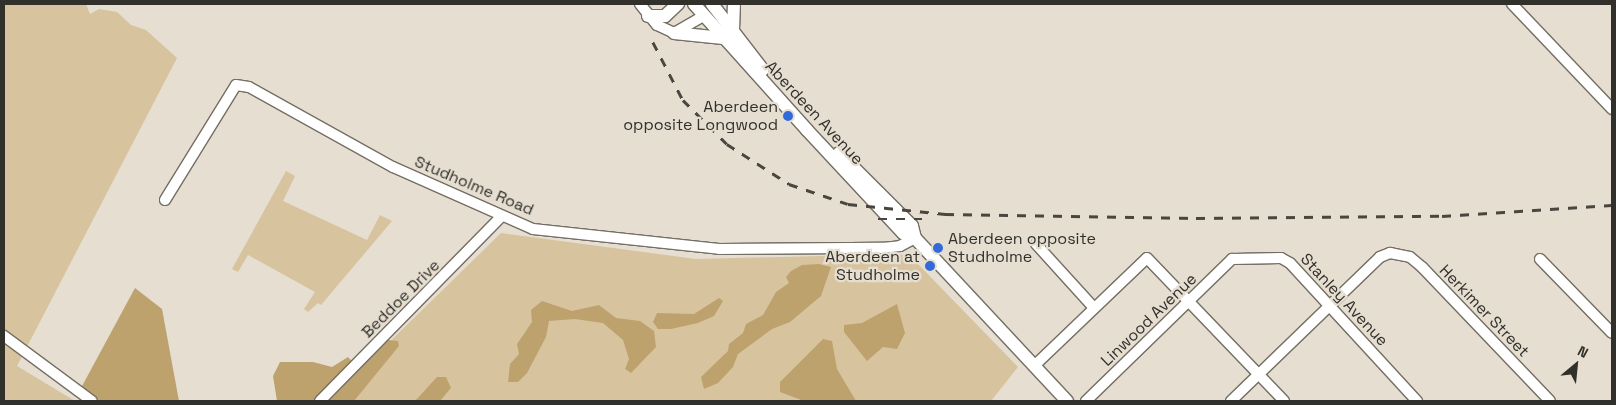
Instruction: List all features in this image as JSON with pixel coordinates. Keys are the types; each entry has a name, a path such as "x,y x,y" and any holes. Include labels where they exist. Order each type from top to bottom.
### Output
{"main road":[{"path":"648,16 665,16 678,4"},
{"name":"Aberdeen Avenue","path":"694,4 704,16 728,35 912,226 915,238 1067,401"},
{"path":"674,33 728,35 734,4"},
{"path":"704,16 714,5"},
{"name":"Aberdeen Avenue","path":"714,5 728,35"}],"street":[{"path":"640,4 648,16 674,33 704,16"},
{"path":"1512,4 1610,103"},
{"name":"Studholme Road","path":"165,200 236,85 249,86 348,146 501,217 533,228 690,248 882,248 900,246 915,238"},
{"name":"Beddoe Drive","path":"320,401 501,217"},
{"path":"1036,244 1094,308"},
{"name":"Herkimer Street","path":"1328,306 1380,257 1390,253 1410,257 1422,267 1550,401"},
{"path":"1034,366 1148,258 1284,401"},
{"name":"Stanley Avenue","path":"1232,259 1286,259 1417,401"},
{"name":"Linwood Avenue","path":"1086,401 1190,302 1232,259"},
{"path":"1540,259 1612,333"},
{"path":"1231,401 1328,306"},
{"path":"4,336 92,401"}],"shaded area":[{"path":"4,4 86,4 90,14 99,9 117,12 131,25 146,30 177,58 17,366 75,401 4,401"},
{"path":"286,171 295,176 283,201 367,240 380,215 392,221 321,305 318,303 308,312 304,309 315,292 248,255 238,272 232,269"},
{"path":"501,233 696,259 900,254 916,262 1018,367 991,401 329,401"},
{"path":"819,264 831,267 821,296 790,322 772,329 738,354 733,367 718,383 704,389 701,377 728,351 729,344 743,333 746,324 763,315 776,292 789,283 786,277 791,271 802,265"},
{"path":"135,288 162,309 179,401 100,401 81,388"},
{"path":"719,298 723,301 714,316 698,323 671,329 658,329 653,322 657,313 694,314"},
{"path":"542,301 572,311 599,305 616,318 640,321 654,331 656,347 631,373 625,369 629,359 623,340 603,323 575,319 549,321 546,337 527,373 518,382 508,382 510,364 519,354 517,344 532,322 531,310"},
{"path":"897,304 905,333 897,349 883,347 867,361 844,332 844,325 862,323"},
{"path":"823,339 832,341 837,369 856,401 804,401 780,392 780,382"},
{"path":"388,340 398,341 399,346 354,401 277,401 273,376 280,362 313,362 332,367 348,357 358,368"},
{"path":"437,377 446,377 451,388 440,401 415,401"}],"railway":[{"path":"653,42 683,100 727,144 789,184 848,204 945,214 1196,218 1442,216 1612,205"},
{"path":"878,219 922,219"}],"place":[{"name":"Aberdeen opposite Longwood","path":"788,116"},
{"name":"Aberdeen opposite Studholme","path":"938,248"},
{"name":"Aberdeen at Studholme","path":"930,266"}]}
